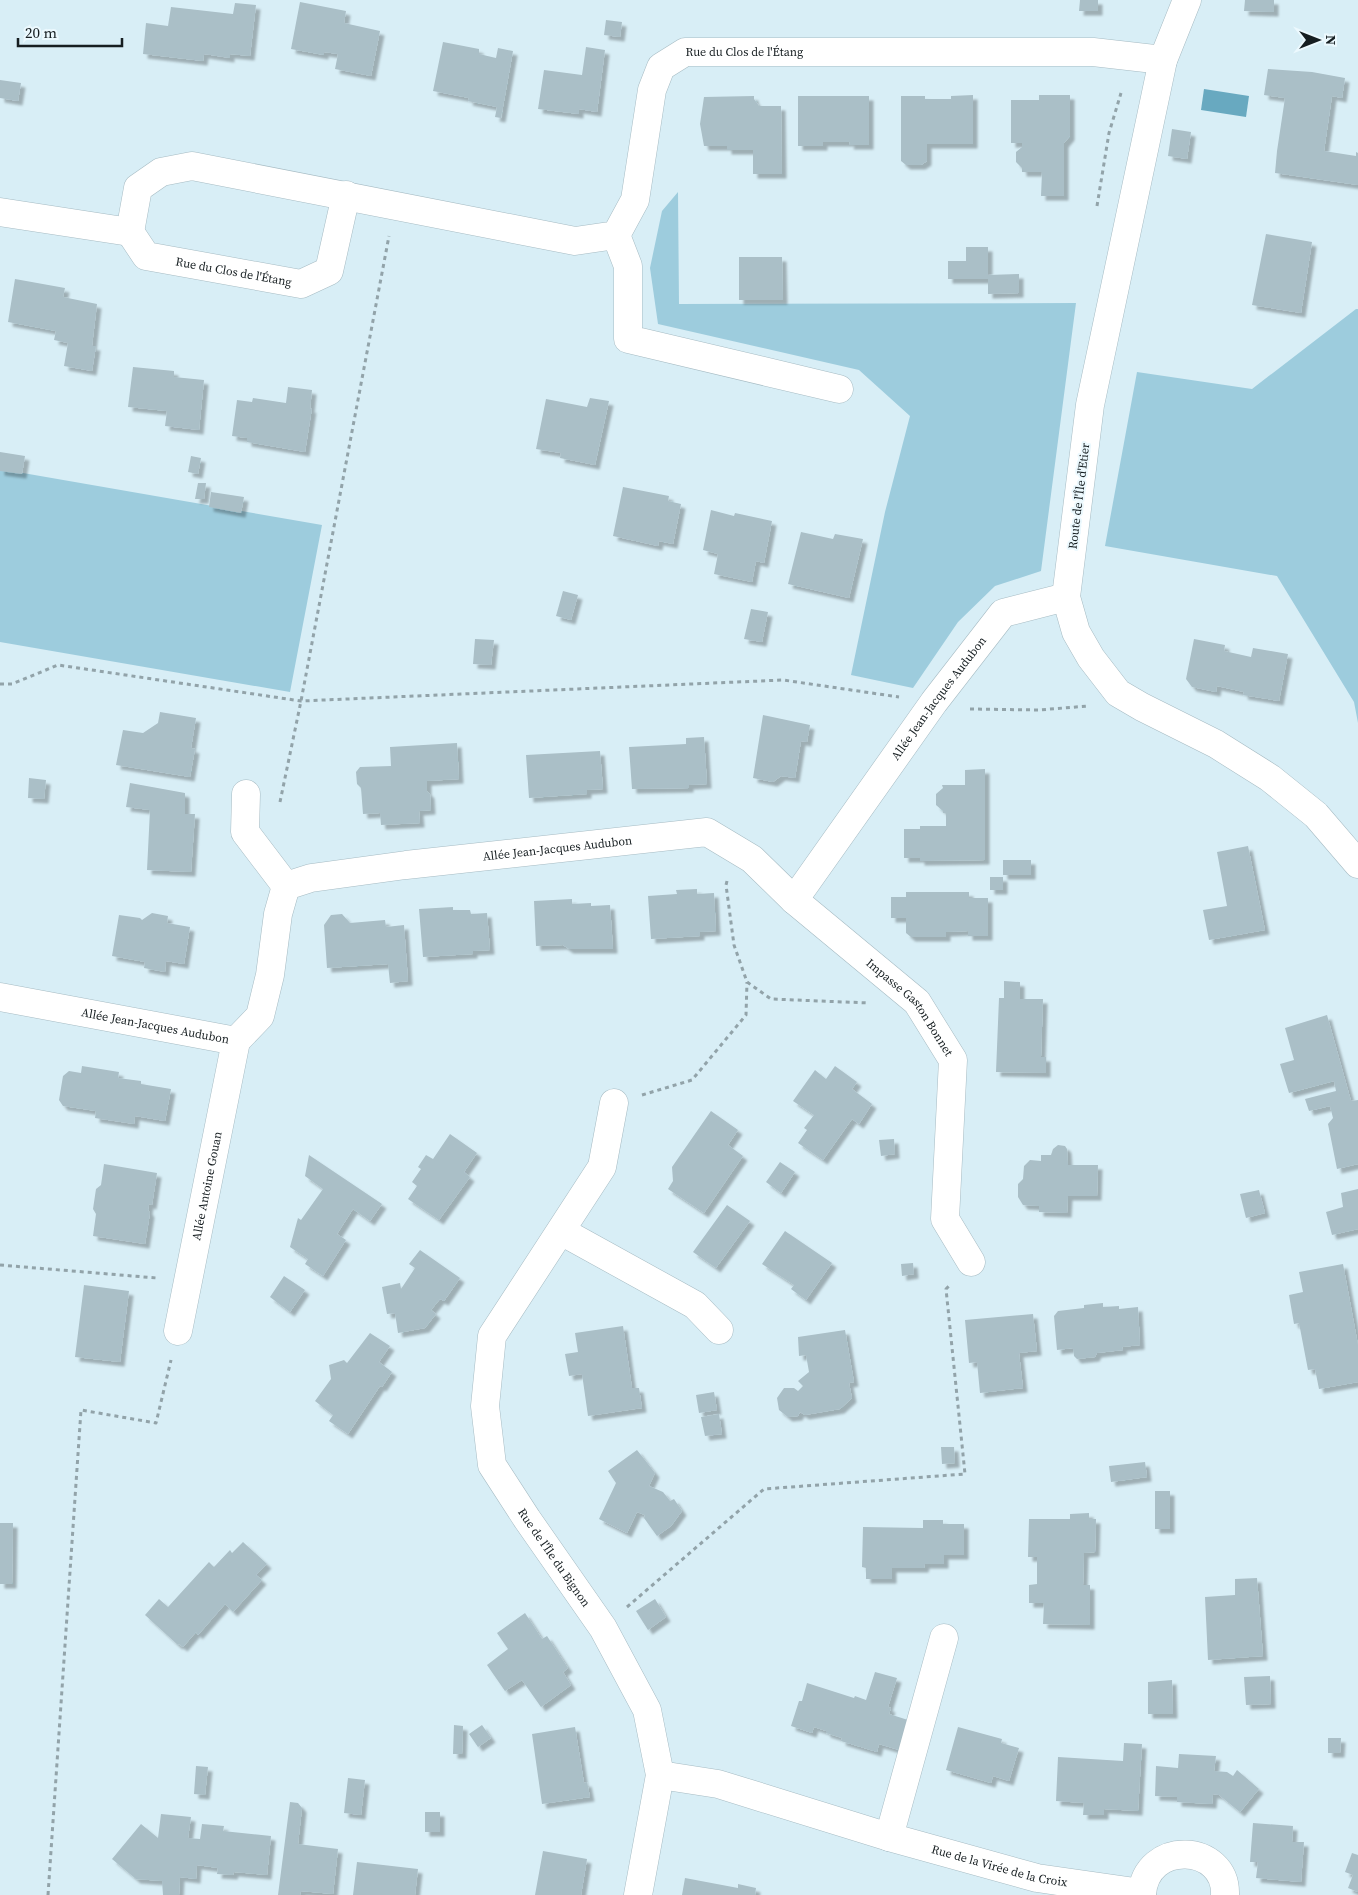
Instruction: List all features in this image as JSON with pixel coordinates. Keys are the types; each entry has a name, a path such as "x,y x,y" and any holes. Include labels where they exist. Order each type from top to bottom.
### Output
{"street":[{"name":"Route de l'Île d'Etier","path":"1187,0 1163,60 1090,405 1066,597 1076,632 1091,658 1118,693 1216,744 1270,778 1316,815 1358,864"},
{"name":"Rue du Clos de l'Étang","path":"616,235 635,200 652,90 660,67 685,52 1093,52 1163,60"},
{"path":"0,212 130,232 138,188 161,172 192,166 575,241 616,235 628,266 628,339 839,389"},
{"name":"Rue du Clos de l'Étang","path":"130,232 146,256 301,284 329,271 346,195"},
{"name":"Allée Jean-Jacques Audubon","path":"0,997 236,1041 260,1016 270,975 278,914 286,886 311,878 349,873 707,832 752,859 794,900 934,702 1002,613 1066,597"},
{"path":"246,794 245,832 286,886"},
{"name":"Impasse Gaston Bonnet","path":"794,900 917,1002 953,1060 945,1219 971,1262"},
{"name":"Allée Antoine Gouan","path":"178,1331 236,1041"},
{"name":"Rue de l'Île du Bignon","path":"614,1103 602,1167 492,1336 485,1406 492,1465 603,1628 647,1710 660,1775 638,1895"},
{"path":"562,1231 695,1305 719,1330"},
{"path":"888,1837 944,1638"},
{"name":"Rue de la Virée de la Croix","path":"660,1775 718,1784 888,1837 1036,1878 1142,1894"},
{"path":"1142,1894 1145,1880 1152,1868 1162,1859 1175,1854 1188,1854 1201,1857 1212,1865 1220,1876 1225,1889 1224,1895"}],"path":[{"path":"279,805 301,701 395,205"},
{"path":"0,684 12,684 58,665 301,701 783,680 862,690 977,710 1039,710 1087,706 1118,693"},
{"path":"614,1103 692,1080 746,1015 748,982 734,944 726,885 736,849"},
{"path":"748,982 771,999 850,1004 917,1002"},
{"path":"603,1628 764,1489 964,1474 946,1289 971,1262"},
{"path":"0,1265 188,1281"},
{"path":"48,1895 81,1410 156,1423 178,1331"}],"shaded area":[{"path":"1204,89 1249,96 1246,117 1201,110"},
{"path":"678,192 679,304 1076,303 1041,571 995,586 958,622 913,688 851,675 885,512 910,416 859,370 658,324 650,268 662,211"},
{"path":"1358,309 1358,723 1354,702 1277,576 1105,546 1137,372 1252,389"},
{"path":"0,469 322,525 290,692 0,642"}],"building":[{"path":"1080,0 1098,0 1098,11 1079,11"},
{"path":"1245,0 1274,0 1274,12 1244,11"},
{"path":"300,2 346,11 344,23 380,31 371,76 335,69 338,54 324,52 324,55 291,49"},
{"path":"235,3 256,5 250,56 230,54 230,58 204,54 203,61 143,54 146,23 168,26 171,7 233,14"},
{"path":"606,20 622,22 620,37 604,35"},
{"path":"443,42 479,49 479,54 496,58 498,48 513,51 501,118 495,117 497,107 468,101 469,98 433,91"},
{"path":"586,47 605,50 597,112 579,109 579,114 538,109 544,70 582,75"},
{"path":"1268,69 1312,72 1345,78 1342,98 1332,96 1324,151 1356,156 1356,152 1358,153 1358,185 1275,173 1285,98 1264,95"},
{"path":"0,80 21,83 18,101 0,98"},
{"path":"973,95 973,144 927,144 927,161 921,165 906,165 901,161 901,96 925,96 925,99 951,99 951,96"},
{"path":"1039,95 1070,95 1070,136 1064,143 1064,196 1041,196 1042,172 1022,172 1022,168 1016,162 1016,152 1022,147 1022,143 1011,143 1011,100 1039,100"},
{"path":"754,96 759,106 781,106 782,174 753,174 753,150 727,150 727,146 704,146 700,124 704,97"},
{"path":"798,96 869,96 869,145 849,145 850,142 823,142 823,146 798,146"},
{"path":"1172,129 1191,132 1187,159 1168,156"},
{"path":"1266,234 1312,242 1301,313 1252,305"},
{"path":"966,247 988,247 988,275 1019,274 1019,293 988,294 988,279 948,279 948,261 966,261"},
{"path":"739,257 782,257 783,300 739,300"},
{"path":"15,279 65,288 63,297 97,304 92,346 96,346 92,371 64,366 68,343 54,340 56,331 8,322"},
{"path":"133,367 174,371 174,377 204,380 199,430 165,426 167,411 128,407"},
{"path":"288,387 312,390 310,409 312,408 305,452 247,442 247,438 232,436 237,400 252,402 253,398 286,403"},
{"path":"590,398 609,401 595,465 560,458 561,453 536,449 546,399 587,407"},
{"path":"0,452 25,456 22,474 0,471"},
{"path":"191,456 201,458 198,474 188,472"},
{"path":"198,483 206,483 204,499 195,499"},
{"path":"623,487 669,496 668,501 681,504 673,544 659,541 658,546 613,536"},
{"path":"211,492 244,497 241,513 209,507"},
{"path":"711,510 734,516 735,513 772,521 764,563 756,561 752,582 714,574 718,554 703,550"},
{"path":"801,532 833,539 835,534 863,539 849,598 788,584"},
{"path":"563,591 578,595 571,620 556,616"},
{"path":"751,609 768,612 762,642 744,639"},
{"path":"475,639 494,640 491,665 473,664"},
{"path":"1194,639 1225,645 1224,651 1251,657 1253,648 1288,654 1279,701 1243,695 1244,692 1217,686 1216,692 1192,687 1186,679"},
{"path":"160,712 196,718 191,748 195,749 190,777 116,765 123,730 143,733 158,723"},
{"path":"763,715 810,725 807,742 801,741 795,778 781,776 773,782 753,778"},
{"path":"704,737 707,784 689,785 689,788 632,789 629,747 686,744 686,738"},
{"path":"457,743 459,779 427,781 431,810 419,811 420,823 381,825 380,813 363,814 361,788 357,784 356,772 360,767 391,766 390,747"},
{"path":"600,751 603,789 587,790 587,794 529,798 526,755"},
{"path":"985,769 985,860 920,861 920,858 904,858 904,829 920,829 920,826 946,826 946,813 943,813 936,805 936,794 943,788 942,785 965,785 965,770"},
{"path":"29,778 46,780 44,799 28,798"},
{"path":"130,783 185,793 185,814 195,814 191,872 147,870 150,810 126,807"},
{"path":"1248,846 1265,930 1209,940 1203,910 1227,906 1217,852"},
{"path":"1003,860 1031,860 1031,875 1003,875"},
{"path":"990,877 1003,877 1003,890 990,890"},
{"path":"697,889 697,894 714,893 716,931 700,932 700,936 651,939 648,896 677,894 676,890"},
{"path":"906,892 969,892 969,898 988,898 988,936 968,936 968,931 946,932 946,937 911,937 906,933 906,918 891,918 891,897 906,897"},
{"path":"572,899 572,904 610,905 613,949 569,949 563,945 536,946 534,901"},
{"path":"453,907 453,910 470,910 471,914 487,913 490,950 473,951 473,954 423,957 419,909"},
{"path":"152,913 168,916 167,923 190,927 184,964 166,961 165,972 144,968 145,962 112,956 119,915 140,918 142,920"},
{"path":"342,914 350,923 385,920 386,927 404,925 408,981 390,983 388,964 327,968 324,925 331,915"},
{"path":"1004,981 1020,982 1020,999 1043,999 1041,1057 1046,1057 1046,1073 996,1072 999,998 1004,998"},
{"path":"1327,1015 1351,1101 1358,1100 1358,1164 1337,1169 1328,1124 1333,1118 1330,1106 1309,1111 1305,1099 1336,1091 1334,1081 1289,1093 1280,1064 1294,1060 1285,1028"},
{"path":"82,1066 119,1072 118,1078 141,1081 141,1084 171,1089 165,1121 135,1116 134,1124 95,1118 96,1111 63,1106 59,1100 63,1076 69,1071 81,1073"},
{"path":"835,1066 857,1082 852,1089 872,1104 859,1124 852,1119 823,1160 798,1143 807,1130 804,1128 814,1115 793,1101 815,1070 826,1079"},
{"path":"711,1111 738,1130 728,1145 743,1156 704,1213 668,1189 673,1181 672,1167"},
{"path":"450,1134 477,1153 464,1172 470,1177 439,1220 408,1199 417,1186 412,1182 421,1169 418,1167 426,1155 433,1159"},
{"path":"894,1139 895,1154 881,1156 879,1140"},
{"path":"1058,1145 1065,1146 1067,1149 1068,1165 1098,1165 1097,1196 1068,1196 1067,1213 1039,1212 1039,1206 1023,1205 1018,1197 1018,1184 1023,1179 1024,1166 1030,1160 1041,1161 1041,1155 1051,1155 1053,1149"},
{"path":"309,1155 382,1204 370,1221 353,1209 337,1234 346,1240 323,1276 305,1264 308,1259 290,1247 298,1218 301,1220 323,1189 305,1176"},
{"path":"780,1162 795,1172 781,1193 766,1182"},
{"path":"104,1164 157,1173 152,1205 149,1204 148,1210 150,1213 145,1244 93,1236 96,1214 93,1209 96,1189 101,1185"},
{"path":"1358,1189 1358,1229 1332,1235 1326,1212 1343,1207 1341,1193"},
{"path":"1259,1190 1265,1213 1246,1218 1240,1194"},
{"path":"727,1205 750,1221 716,1268 693,1252"},
{"path":"785,1231 832,1263 806,1300 791,1289 794,1285 762,1264"},
{"path":"420,1250 460,1278 444,1301 440,1299 431,1310 436,1314 425,1328 398,1333 395,1313 387,1314 382,1287 400,1283 401,1289 415,1268 409,1264"},
{"path":"913,1263 914,1274 902,1276 901,1264"},
{"path":"1343,1264 1358,1345 1358,1382 1319,1389 1315,1369 1308,1370 1299,1323 1294,1324 1289,1295 1303,1292 1299,1272"},
{"path":"284,1276 305,1290 290,1312 270,1297"},
{"path":"84,1285 129,1291 120,1362 75,1357"},
{"path":"1103,1303 1103,1307 1119,1306 1119,1309 1138,1307 1140,1345 1122,1347 1123,1350 1097,1353 1095,1357 1077,1359 1074,1356 1073,1348 1057,1350 1054,1316 1058,1311 1084,1308 1084,1305"},
{"path":"1033,1314 1037,1351 1019,1353 1023,1388 980,1393 977,1362 969,1363 965,1320"},
{"path":"623,1326 632,1388 639,1388 642,1408 588,1416 582,1374 569,1376 565,1354 578,1352 575,1333"},
{"path":"845,1330 854,1382 849,1383 852,1398 840,1409 805,1415 800,1412 798,1416 788,1417 779,1410 777,1398 784,1388 794,1388 798,1391 803,1386 798,1381 809,1372 806,1355 799,1356 798,1337"},
{"path":"370,1333 390,1346 379,1362 392,1372 382,1387 380,1386 348,1434 329,1421 333,1415 315,1401 331,1379 329,1365 344,1360 347,1363"},
{"path":"714,1392 717,1410 699,1413 696,1395"},
{"path":"719,1414 722,1434 705,1436 701,1417"},
{"path":"941,1447 954,1447 955,1463 942,1464"},
{"path":"637,1450 655,1473 649,1486 663,1492 670,1501 674,1499 682,1511 671,1526 657,1536 644,1518 645,1515 637,1512 627,1533 599,1519 616,1483 608,1471"},
{"path":"1145,1462 1147,1477 1111,1482 1109,1466"},
{"path":"1155,1491 1170,1491 1170,1529 1155,1529"},
{"path":"1089,1513 1089,1519 1096,1519 1095,1552 1084,1553 1083,1585 1090,1585 1090,1625 1043,1624 1044,1603 1029,1603 1029,1585 1037,1584 1037,1557 1028,1557 1029,1519 1070,1519 1070,1514"},
{"path":"923,1520 943,1520 943,1524 964,1524 964,1555 944,1555 944,1564 925,1564 924,1568 892,1568 892,1579 866,1579 866,1568 862,1567 863,1527 923,1528"},
{"path":"0,1523 13,1523 12,1584 0,1584"},
{"path":"243,1542 267,1564 256,1575 262,1580 233,1612 225,1604 198,1635 196,1632 183,1647 178,1645 145,1615 159,1599 168,1607 209,1562 214,1567 230,1550 232,1553"},
{"path":"1257,1578 1263,1656 1208,1660 1205,1597 1235,1595 1235,1579"},
{"path":"655,1599 666,1617 648,1630 636,1611"},
{"path":"525,1613 542,1639 547,1636 568,1668 563,1672 571,1685 541,1707 522,1680 505,1691 487,1665 508,1649 497,1633"},
{"path":"875,1672 897,1678 888,1707 891,1708 889,1714 908,1720 899,1750 879,1744 877,1752 841,1741 842,1738 814,1727 812,1733 791,1726 799,1701 802,1701 807,1683 866,1700"},
{"path":"1270,1676 1271,1704 1246,1705 1244,1677"},
{"path":"1172,1680 1173,1714 1148,1714 1148,1682"},
{"path":"454,1725 463,1726 462,1754 453,1754"},
{"path":"482,1725 491,1738 478,1747 469,1734"},
{"path":"575,1727 584,1783 587,1782 590,1797 542,1804 532,1734"},
{"path":"958,1727 1002,1739 1001,1743 1019,1748 1009,1781 993,1776 991,1783 946,1770"},
{"path":"1328,1738 1341,1738 1340,1753 1328,1753"},
{"path":"1124,1743 1142,1744 1138,1811 1104,1809 1104,1815 1083,1815 1084,1803 1056,1801 1058,1757 1123,1761"},
{"path":"1179,1754 1216,1756 1214,1771 1227,1772 1233,1776 1237,1770 1259,1789 1240,1812 1219,1795 1213,1794 1212,1804 1177,1802 1177,1797 1155,1796 1156,1766 1178,1768"},
{"path":"196,1766 208,1767 205,1795 194,1794"},
{"path":"348,1778 365,1780 361,1815 344,1813"},
{"path":"290,1802 298,1803 302,1808 298,1844 338,1849 333,1894 301,1891 300,1895 278,1895"},
{"path":"425,1812 440,1812 440,1832 425,1832"},
{"path":"161,1814 191,1817 188,1838 200,1839 202,1824 224,1826 223,1831 271,1836 267,1875 234,1872 233,1875 217,1874 218,1868 197,1865 196,1879 180,1877 179,1895 163,1895 162,1881 136,1879 112,1859 141,1824 158,1838"},
{"path":"1253,1823 1293,1826 1292,1842 1304,1842 1301,1882 1256,1878 1258,1862 1250,1862"},
{"path":"543,1851 587,1859 581,1895 535,1895"},
{"path":"1352,1853 1358,1855 1358,1892 1348,1888 1353,1875 1345,1872"},
{"path":"357,1862 418,1869 415,1895 353,1895"},
{"path":"685,1878 738,1888 738,1884 756,1888 755,1895 682,1895"}]}
